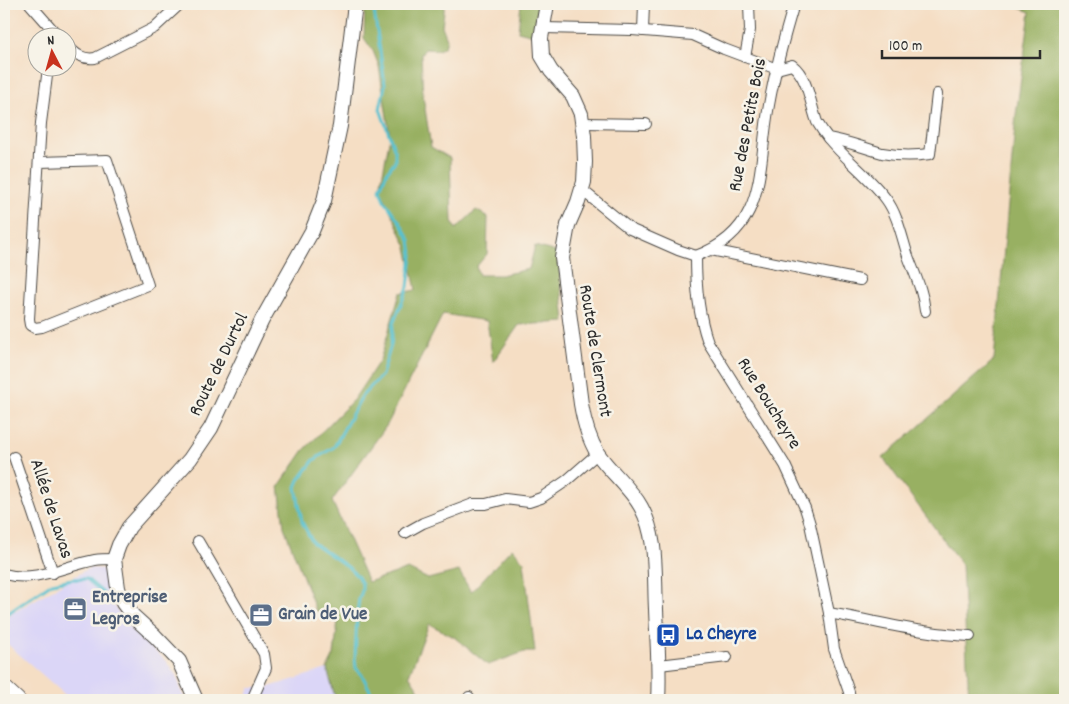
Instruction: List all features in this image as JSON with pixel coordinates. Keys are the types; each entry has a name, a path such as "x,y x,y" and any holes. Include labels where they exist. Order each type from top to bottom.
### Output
{"street":[{"path":"30,4 51,28"},
{"path":"78,55 87,60 94,58 154,28 180,4"},
{"name":"Route de Durtol","path":"114,559 118,545 129,527 190,459 211,428 262,320 312,232 324,201 340,126 355,4"},
{"name":"Route de Clermont","path":"547,4 542,50 544,60 573,96 583,122 585,175 582,190 568,225 563,246 563,269 584,423 598,453 635,497 650,529 654,553 659,665 658,700"},
{"path":"643,31 644,4"},
{"path":"745,57 750,30 749,4"},
{"name":"Rue des Petits Bois","path":"696,256 725,242 737,231 744,222 757,194 769,105 784,35 794,4"},
{"path":"544,28 643,31 693,35 777,68 792,65 799,70 818,124 840,153 887,200 896,218 910,262 921,288 925,311"},
{"path":"40,162 107,160 148,285 42,327 35,328 30,325 29,319 41,122 47,78"},
{"path":"828,138 884,153 930,154 937,94"},
{"path":"583,122 646,124"},
{"path":"582,190 630,229 696,256"},
{"path":"711,250 860,280"},
{"name":"Rue Boucheyre","path":"696,256 698,305 707,340 785,464 810,524 829,613 834,649 850,700"},
{"path":"404,533 423,523 474,504 486,504 506,499 529,502 541,498 566,482 598,453"},
{"name":"Allée de Lavas","path":"14,457 53,573"},
{"path":"198,541 264,654 266,668 252,700"},
{"path":"4,574 15,577 32,577 53,573 96,560 114,559 118,588 123,603 133,616 179,661 196,700"},
{"path":"829,613 924,631 970,636"},
{"path":"659,665 726,657"},
{"path":"4,687 18,700"}],"shaded area":[{"path":"89,568 103,569 113,604 128,626 166,661 176,675 185,700 71,700 4,641 4,618"},
{"path":"327,669 336,700 245,700 250,688 266,688"}],"green space":[{"path":"365,4 445,4 442,26 447,39 445,46 439,50 425,49 421,54 423,96 431,147 450,158 452,221 456,229 476,210 488,217 487,254 476,267 479,275 501,275 529,269 535,246 556,252 565,322 519,325 493,362 487,321 443,314 387,425 332,501 368,582 408,569 428,579 459,571 471,592 512,548 524,562 535,652 524,652 488,665 454,637 429,624 409,675 425,700 336,700 327,669 334,655 339,612 316,611 284,527 279,486 304,450 354,399 380,360 400,293 416,290 407,247 380,188 390,136 379,66 373,51 364,38"},
{"path":"521,4 538,4 534,35 518,31"},
{"path":"1009,4 1065,4 1065,700 969,700 962,565 883,458 994,360 1016,115 1030,12"}],"waterway":[{"path":"373,4 385,85 380,109 395,151 395,161 387,172 380,189 384,200 410,240 412,255 408,287 393,324 391,345 382,375 362,396 334,447 314,460 296,487 302,522 313,543 348,567 362,584 357,613 356,668 362,675 375,700"},
{"path":"4,616 52,583 72,579 87,579 103,593"}],"place":[{"name":"Entreprise Legros","path":"75,609"},
{"name":"Grain de Vue","path":"261,615"},
{"name":"La Cheyre","path":"668,635"}]}
